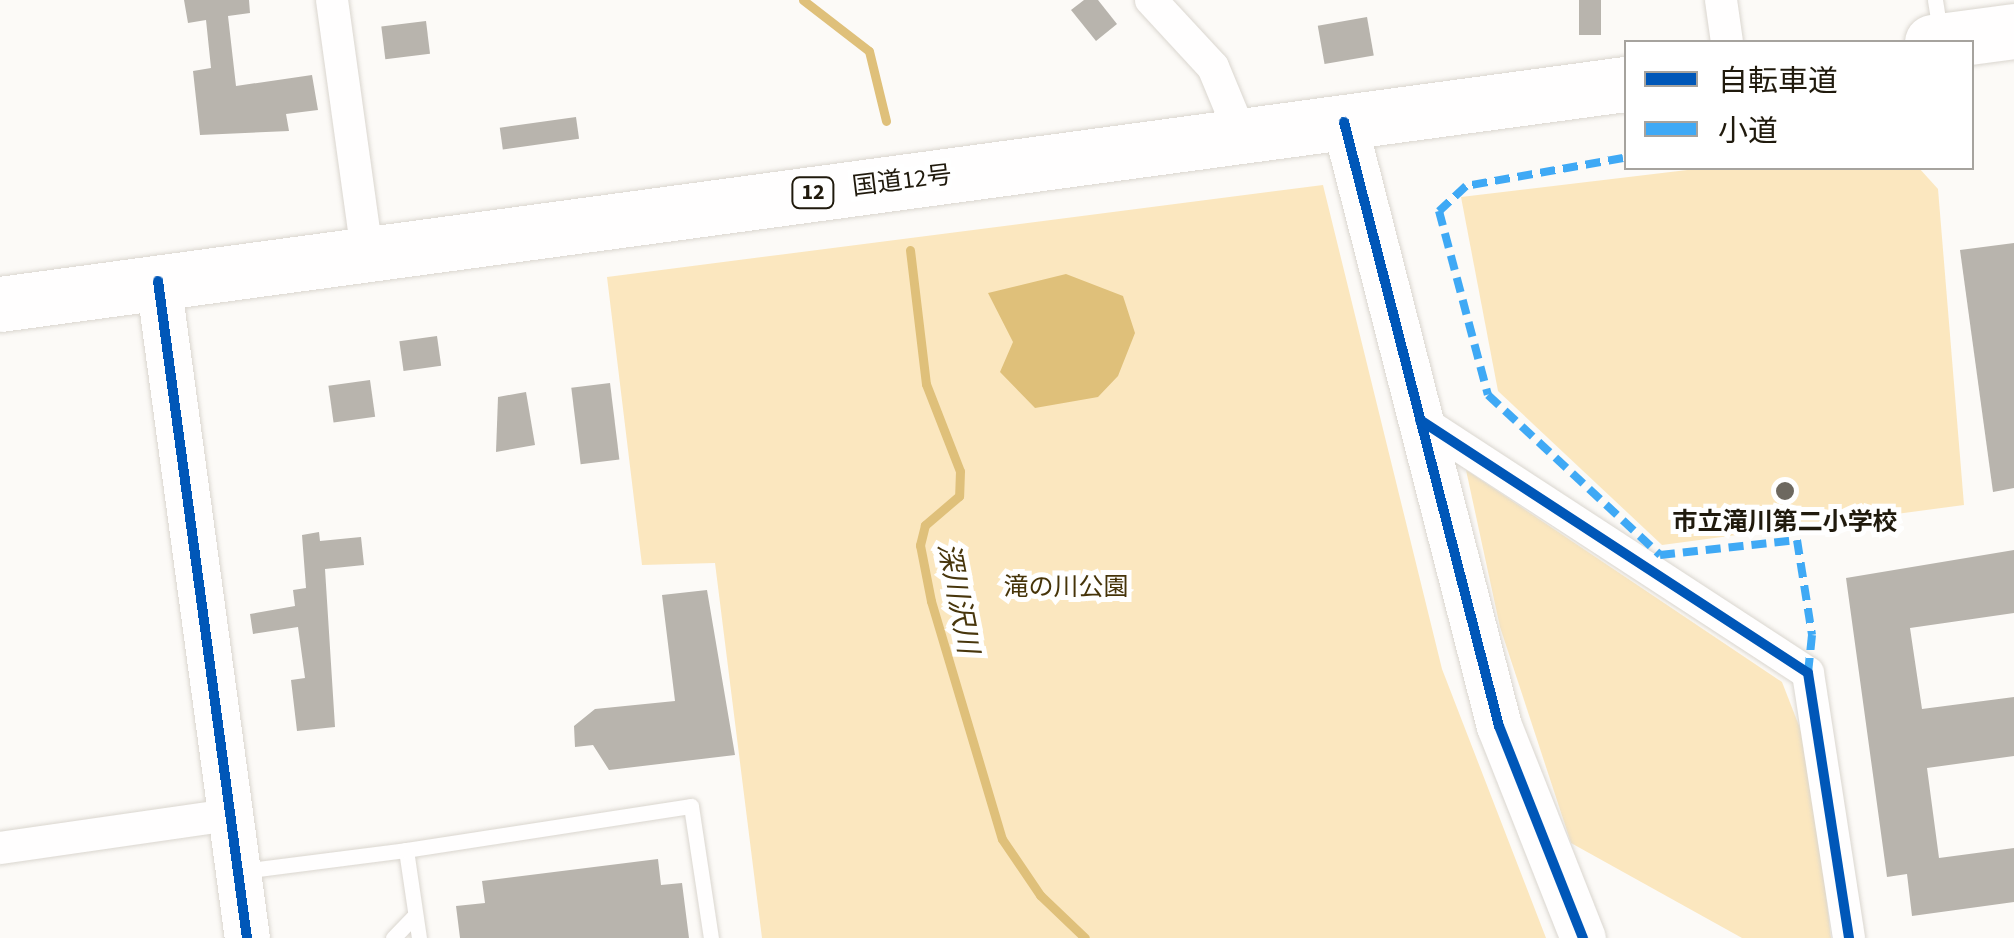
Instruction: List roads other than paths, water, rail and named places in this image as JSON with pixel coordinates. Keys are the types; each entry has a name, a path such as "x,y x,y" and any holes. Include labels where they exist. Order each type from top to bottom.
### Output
{"highway":[{"path":"1949,40 2014,31"},
{"name":"国道12号","path":"0,304 1624,84"}],"street":[{"path":"332,0 367,254"},
{"path":"1151,0 1213,67 1242,136"},
{"path":"1721,0 1727,40"},
{"path":"1344,122 1498,726 1583,938"},
{"path":"158,281 246,938"},
{"path":"1420,420 1808,673 1849,938"},
{"path":"0,848 230,816"}],"lane":[{"path":"1935,0 1942,40"},
{"path":"238,872 691,806 712,938"},
{"path":"406,850 419,938"},
{"path":"392,938 415,915"}],"waterway":[{"name":"深川沢川","path":"803,0 869,51 886,121"},
{"name":"深川沢川","path":"910,250 926,384 960,471 959,496 925,525 920,545 931,601 1002,839 1040,895 1085,938"}],"place":[{"name":"市立滝川第二小学校","path":"1785,491"}],"park label":[{"name":"滝の川公園","path":"1066,587"}]}
